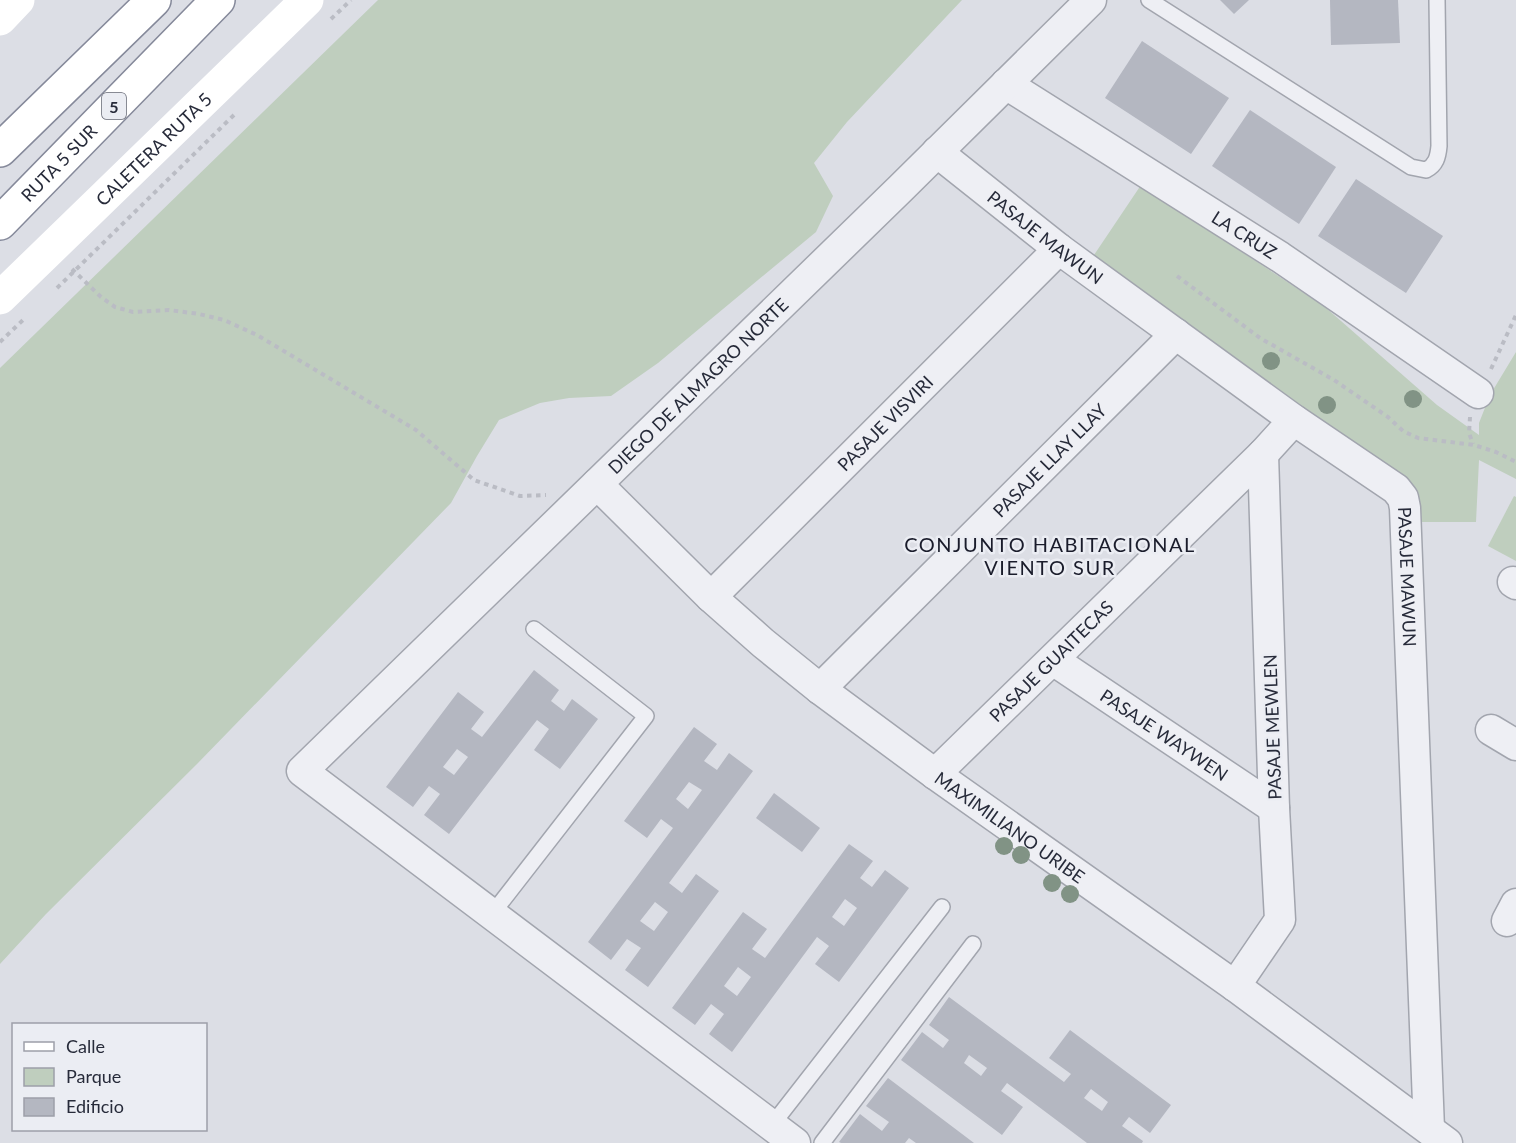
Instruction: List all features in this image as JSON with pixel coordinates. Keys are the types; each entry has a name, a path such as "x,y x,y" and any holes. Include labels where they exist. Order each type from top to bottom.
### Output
{"main road":[{"path":"0,19 18,0"},
{"path":"0,150 154,0"},
{"name":"RUTA 5 SUR","path":"0,223 218,0"},
{"name":"CALETERA RUTA 5","path":"0,298 307,0"}],"street":[{"name":"DIEGO DE ALMAGRO NORTE","path":"492,914 302,771 1091,0"},
{"name":"LA CRUZ","path":"1006,84 1280,257 1478,393"},
{"name":"PASAJE MAWUN","path":"937,152 1059,249 1294,420 1396,489 1403,498 1438,1136"},
{"name":"PASAJE VISVIRI","path":"711,597 1059,249"},
{"name":"PASAJE LLAY LLAY","path":"820,689 1176,334"},
{"name":"PASAJE GUAITECAS","path":"935,774 1263,454 1294,420"},
{"name":"PASAJE MEWLEN","path":"1235,986 1280,920 1274,808 1263,454"},
{"name":"MAXIMILIANO URIBE","path":"591,490 763,643 820,689 935,774 1235,986 1438,1136"},
{"name":"PASAJE WAYWEN","path":"1053,660 1274,808"},
{"path":"1491,730 1516,745"},
{"path":"492,914 783,1134"}],"lane":[{"path":"1149,0 1411,167 1426,171 1437,160 1439,146 1437,0"},
{"path":"492,914 646,716 534,629"},
{"path":"783,1134 942,907"},
{"path":"822,1143 973,944"}],"path":[{"path":"67,265 115,307 133,312 169,310 198,314 224,320 257,335 416,430 474,480 520,496 554,495 580,499 591,490"},
{"path":"1177,276 1260,338 1334,380 1388,417 1403,431 1418,438 1474,445 1516,462"}],"green space":[{"path":"378,0 962,0 847,122 814,163 833,196 816,232 658,363 611,396 569,398 540,403 499,420 451,503 197,764 46,914 0,964 0,368"},
{"path":"1141,185 1325,307 1437,405 1479,435 1479,423 1490,395 1516,352 1516,479 1479,460 1476,522 1416,522 1211,343 1094,255"},
{"path":"1514,496 1516,497 1516,561 1488,546"}],"building":[{"path":"1220,0 1249,0 1234,14"},
{"path":"1330,0 1398,0 1400,43 1331,45"},
{"path":"1142,41 1229,98 1191,154 1105,98"},
{"path":"1250,110 1336,167 1299,224 1212,166"},
{"path":"1356,179 1443,236 1406,293 1318,236"},
{"path":"534,670 559,690 551,701 564,711 572,699 598,719 560,769 534,750 549,729 537,720 449,834 424,815 440,794 429,786 413,807 386,787 458,692 484,712 471,729 482,737","holes":["457,749 468,757 454,775 443,767"]},
{"path":"694,727 717,744 704,761 717,770 729,753 753,771 669,883 682,893 696,874 719,891 648,987 625,970 641,948 627,939 611,960 588,942 673,828 661,819 647,838 624,821","holes":["689,782 702,790 688,809 676,799","655,902 668,912 654,931 640,921"]},
{"path":"774,793 820,828 802,852 756,818"},
{"path":"849,844 873,861 860,878 872,887 885,870 909,888 839,982 815,964 829,946 817,937 732,1052 709,1034 724,1014 711,1004 695,1025 672,1008 743,912 767,929 752,949 765,958","holes":["845,899 857,908 844,926 832,917","738,967 751,977 737,996 724,986"]},
{"path":"949,997 1064,1082 1071,1074 1049,1058 1070,1030 1171,1105 1150,1133 1129,1117 1122,1126 1143,1141 1142,1143 1087,1143 1007,1083 1001,1091 1023,1107 1002,1135 901,1060 922,1032 943,1048 949,1040 929,1025","holes":["969,1055 987,1068 981,1076 964,1063","1091,1089 1108,1102 1102,1111 1084,1098"]},
{"path":"888,1078 974,1143 916,1143 909,1138 905,1143 839,1142 860,1114 882,1131 889,1122 866,1106"}],"district":[{"name":"CONJUNTO HABITACIONAL VIENTO SUR","path":"1050,556"}]}
